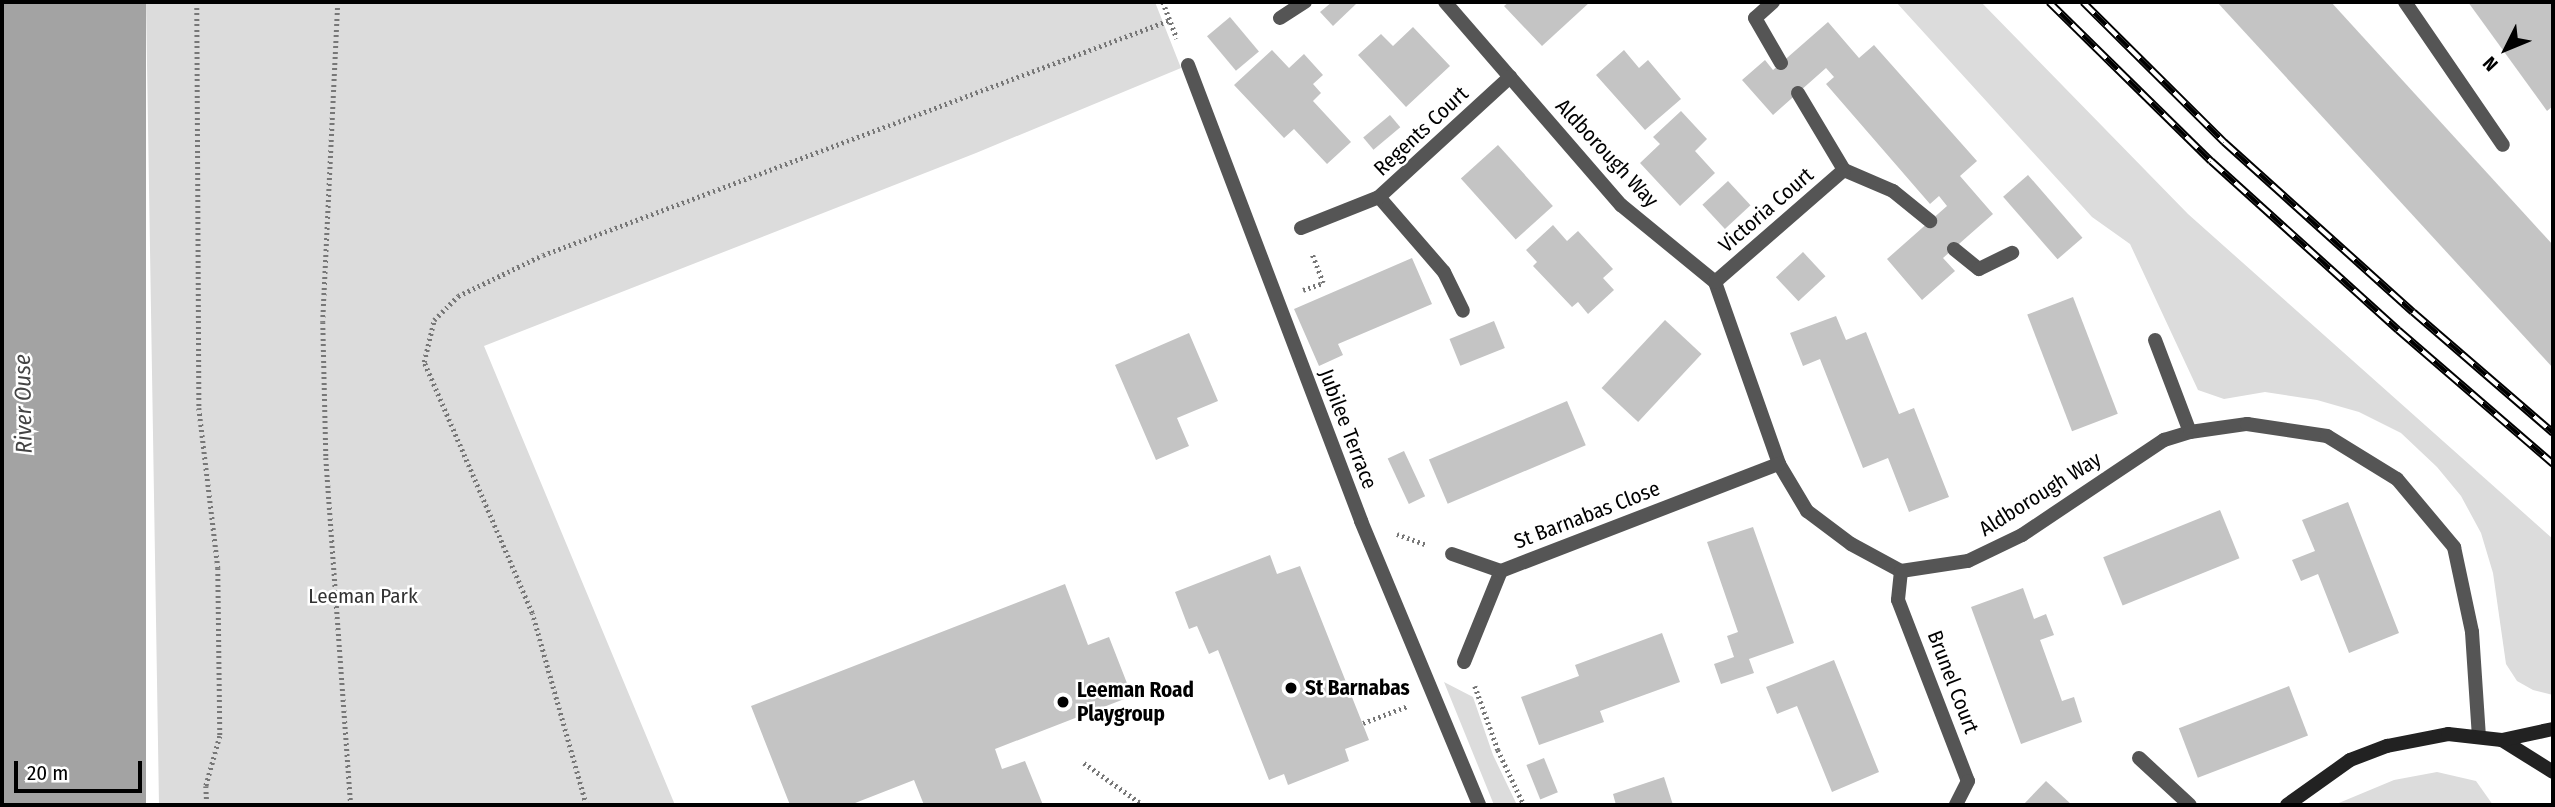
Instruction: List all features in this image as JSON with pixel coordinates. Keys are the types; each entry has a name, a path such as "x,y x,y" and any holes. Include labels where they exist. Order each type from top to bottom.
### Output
{"street":[{"path":"1280,18 1305,2"},
{"name":"Aldborough Way","path":"1445,2 1621,205 1715,282"},
{"path":"1773,2 1755,18 1781,63"},
{"path":"2405,2 2502,145"},
{"name":"Jubilee Terrace","path":"1188,65 1275,301 1361,521 1479,805"},
{"name":"Regents Court","path":"1301,228 1379,197 1510,77"},
{"path":"1798,93 1844,170 1893,191 1930,221"},
{"name":"Victoria Court","path":"1715,282 1844,170"},
{"path":"1379,197 1444,272 1463,311"},
{"path":"1954,248 1979,269 2012,253"},
{"path":"1715,282 1779,464 1807,512 1851,544 1901,570"},
{"path":"2155,340 2190,432"},
{"name":"Aldborough Way","path":"1901,570 1968,561 2000,546 2022,535 2164,440 2190,432 2246,424 2327,436 2397,479 2454,547 2472,632 2479,737"},
{"name":"St Barnabas Close","path":"1464,662 1501,571 1779,464"},
{"path":"1452,554 1501,571"},
{"name":"Brunel Court","path":"1901,570 1899,600 1968,781 1956,805"},
{"path":"2287,805 2350,760 2387,746 2448,734 2502,740 2553,729"},
{"path":"2502,740 2553,772"},
{"path":"2139,758 2190,805"}],"path":[{"path":"197,2 200,408 218,568 220,666 220,736 206,786 207,805"},
{"path":"338,2 323,322 326,458 351,805"},
{"path":"1163,2 1188,65"},
{"path":"586,805 533,613 424,362 434,320 458,296 543,255 1170,20"},
{"path":"1275,301 1323,282 1301,228"},
{"path":"1361,521 1452,554"},
{"path":"1464,662 1483,702 1498,750 1524,805"},
{"path":"1363,723 1435,696"},
{"path":"1084,763 1143,805"}],"green space":[{"name":"Leeman Park","path":"146,2 1155,2 1181,68 976,153 484,346 675,805 159,805"},
{"path":"1896,2 1981,2 2188,214 2553,539 2553,695 2533,690 2517,681 2506,664 2493,573 2481,533 2461,496 2437,467 2401,433 2359,412 2317,400 2265,392 2224,399 2198,390 2130,244 2092,217"},
{"path":"1444,682 1473,697 1493,755 1517,805 1494,805"},
{"path":"2437,772 2476,781 2493,805 2334,805 2394,780"}],"water":[{"name":"River Ouse","path":"2,2 146,2 146,805 2,805"}],"building":[{"path":"1332,2 1356,4 1333,26 1320,12"},
{"path":"1509,2 1590,2 1542,46 1504,6"},
{"path":"2217,2 2331,2 2553,245 2553,368"},
{"path":"2468,2 2553,2 2553,106 2547,111"},
{"path":"1230,17 1259,51 1236,71 1207,36"},
{"path":"1828,22 1859,58 1874,45 1977,161 1960,176 1993,214 1943,258 1955,271 1922,300 1887,259 1947,206 1939,196 1930,204 1826,84 1834,77 1826,68 1773,115 1742,80 1765,60 1773,70"},
{"path":"1413,27 1450,66 1406,107 1358,55 1381,34 1393,46"},
{"path":"1272,50 1289,68 1304,54 1323,75 1313,84 1321,93 1313,101 1351,142 1327,164 1294,129 1284,138 1234,85"},
{"path":"1624,50 1639,68 1648,60 1681,99 1645,130 1596,75"},
{"path":"1681,111 1707,139 1695,151 1715,173 1680,206 1640,163 1660,144 1653,137"},
{"path":"1390,115 1400,127 1373,150 1363,137"},
{"path":"1498,145 1553,206 1516,239 1461,178"},
{"path":"2028,175 2082,238 2058,259 2003,197"},
{"path":"1728,181 1751,205 1725,229 1702,205"},
{"path":"1553,225 1567,241 1578,231 1613,269 1603,278 1614,290 1588,314 1578,302 1572,307 1533,266 1537,262 1526,250"},
{"path":"1803,252 1826,276 1798,301 1776,277"},
{"path":"1412,258 1432,304 1338,344 1343,355 1319,366 1294,309"},
{"path":"2073,297 2118,414 2072,431 2027,315"},
{"path":"1836,316 1846,340 1866,332 1899,414 1914,408 1949,497 1909,512 1888,458 1863,468 1820,359 1803,366 1790,333"},
{"path":"1665,320 1702,354 1638,422 1602,388"},
{"path":"1494,321 1505,348 1460,366 1449,339"},
{"path":"1189,333 1218,401 1177,418 1189,446 1156,460 1115,365"},
{"path":"1567,401 1586,445 1448,504 1429,460"},
{"path":"1404,451 1425,496 1409,504 1388,459"},
{"path":"2348,502 2399,633 2349,653 2318,574 2301,581 2292,560 2315,551 2302,520"},
{"path":"2220,510 2239,558 2123,605 2103,557"},
{"path":"1753,527 1794,643 1749,659 1754,673 1721,684 1714,664 1734,657 1727,636 1738,632 1707,542"},
{"name":"St Barnabas","path":"1270,555 1277,574 1300,566 1369,740 1345,749 1349,761 1288,785 1284,774 1269,780 1218,650 1209,654 1197,626 1189,629 1175,592"},
{"path":"1065,584 1088,645 1109,637 1132,696 995,749 1002,769 1025,761 1043,805 924,805 914,780 850,805 790,805 751,706"},
{"path":"2023,588 2034,619 2046,614 2054,635 2040,640 2062,701 2074,697 2082,722 2021,744 1971,607"},
{"path":"1662,633 1680,682 1600,711 1604,722 1539,745 1521,697 1579,676 1575,665"},
{"path":"1834,660 1879,772 1832,792 1797,706 1777,714 1766,687"},
{"path":"2289,686 2308,735 2198,778 2179,728"},
{"path":"1544,758 1558,792 1540,799 1526,765"},
{"path":"1664,777 1673,805 1616,805 1613,794"},
{"path":"2046,781 2072,805 2023,805"}],"railway":[{"path":"2049,2 2211,161 2398,330 2553,464"},
{"path":"2083,2 2224,142 2413,312 2553,433"}],"place":[{"name":"St Barnabas","path":"1291,688"},
{"name":"Leeman Road Playgroup","path":"1063,702"}]}
